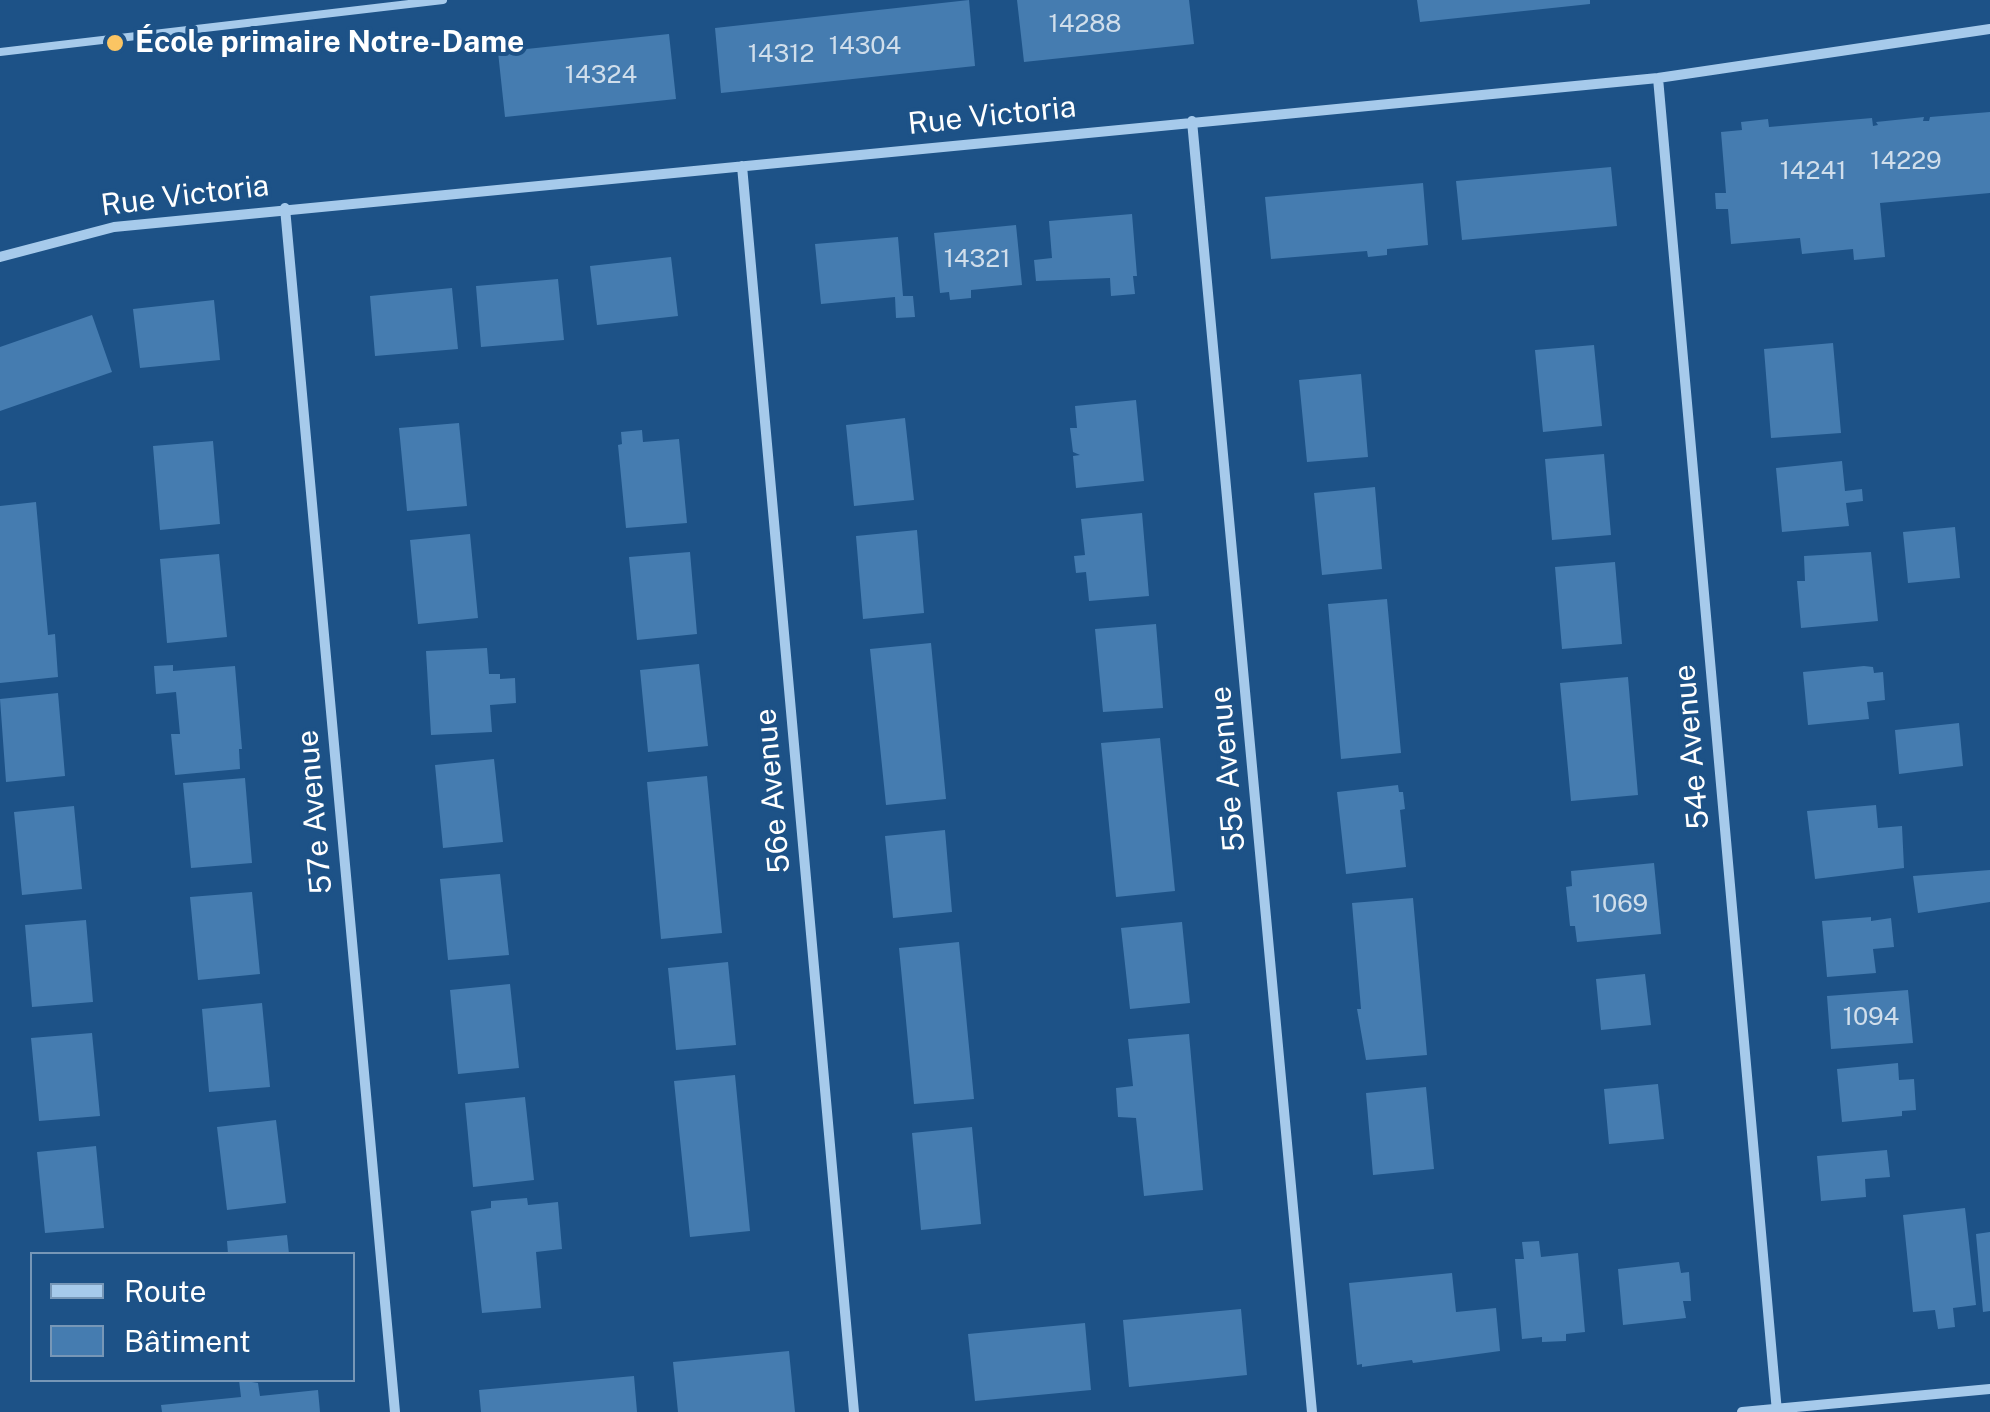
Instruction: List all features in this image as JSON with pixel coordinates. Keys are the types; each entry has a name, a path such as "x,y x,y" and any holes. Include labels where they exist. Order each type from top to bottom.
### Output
{"street":[{"name":"Rue Victoria","path":"0,257 114,227 1658,78 1990,29"},
{"name":"54e Avenue","path":"1658,78 1777,1410"},
{"name":"55e Avenue","path":"1192,122 1312,1412"},
{"name":"56e Avenue","path":"742,166 854,1412"},
{"name":"57e Avenue","path":"285,208 396,1412"},
{"path":"1742,1412 1990,1389"}],"lane":[{"path":"0,52 443,0"}],"building":[{"path":"969,0 975,66 721,93 715,28"},
{"path":"1017,0 1189,0 1194,44 1024,62"},
{"path":"1417,0 1590,0 1590,4 1420,22"},
{"path":"669,34 676,99 505,117 498,52"},
{"path":"1990,112 1990,193 1880,203 1885,257 1854,260 1853,249 1802,254 1800,238 1731,244 1728,209 1716,209 1715,193 1726,193 1721,132 1742,130 1741,122 1768,119 1769,127 1872,118 1873,126 1878,125 1876,122 1924,117 1923,121 1929,121 1930,117"},
{"path":"1611,167 1617,226 1462,240 1456,181"},
{"path":"1423,183 1428,245 1387,249 1387,255 1368,257 1367,251 1271,259 1265,197"},
{"path":"1132,214 1135,294 1111,296 1110,278 1036,281 1034,260 1052,258 1049,221"},
{"path":"1016,225 1022,285 971,290 971,298 950,300 949,292 940,293 934,233"},
{"path":"898,237 903,296 913,296 915,317 896,318 895,297 821,304 815,244"},
{"path":"671,257 678,316 597,325 590,266"},
{"path":"558,279 564,340 481,347 476,286"},
{"path":"452,288 458,349 375,356 370,296"},
{"path":"214,300 220,360 140,368 133,309"},
{"path":"92,315 112,372 0,411 0,347"},
{"path":"1833,343 1841,433 1771,438 1764,349"},
{"path":"1594,345 1602,426 1543,432 1535,350"},
{"path":"1361,374 1368,457 1307,462 1299,380"},
{"path":"1136,400 1144,481 1076,488 1073,456 1080,455 1073,452 1070,428 1077,428 1075,406"},
{"path":"905,418 914,500 854,506 846,425"},
{"path":"459,423 467,506 407,511 399,428"},
{"path":"642,430 643,442 679,439 687,523 626,528 618,445 622,444 621,432"},
{"path":"213,441 220,524 160,530 153,446"},
{"path":"1604,454 1611,535 1552,540 1545,459"},
{"path":"1842,461 1845,491 1862,489 1863,501 1846,503 1849,526 1782,532 1776,468"},
{"path":"1375,487 1382,569 1322,575 1314,493"},
{"path":"36,502 48,635 55,634 58,677 0,683 0,506"},
{"path":"1142,513 1149,596 1089,601 1086,572 1076,573 1074,556 1085,555 1081,519"},
{"path":"1955,527 1960,578 1908,583 1903,532"},
{"path":"917,530 924,613 863,619 856,536"},
{"path":"470,534 478,618 418,624 410,540"},
{"path":"690,552 697,634 637,640 629,557"},
{"path":"1871,552 1878,621 1801,628 1797,581 1805,581 1804,556"},
{"path":"219,554 227,637 167,643 160,559"},
{"path":"1615,562 1622,644 1562,649 1555,567"},
{"path":"1387,599 1401,753 1341,759 1328,604"},
{"path":"1156,624 1163,708 1103,712 1095,629"},
{"path":"931,643 946,799 886,805 870,649"},
{"path":"487,648 489,674 500,674 500,679 515,678 516,703 490,705 492,732 431,735 426,651"},
{"path":"699,664 708,746 648,752 640,670"},
{"path":"173,665 173,671 235,666 240,769 175,775 171,734 180,734 176,692 156,694 154,666"},
{"path":"1873,667 1874,673 1883,672 1885,700 1867,702 1869,719 1808,725 1803,672"},
{"path":"1628,677 1638,795 1571,801 1560,683"},
{"path":"58,693 65,776 6,782 0,699"},
{"path":"1959,723 1963,766 1899,774 1895,730"},
{"path":"1160,738 1175,891 1116,897 1101,743"},
{"path":"494,759 503,842 443,848 435,765"},
{"path":"707,776 722,933 661,939 647,782"},
{"path":"245,778 252,863 191,868 183,783"},
{"path":"1398,785 1405,809 1400,810 1406,867 1346,874 1337,792"},
{"path":"1876,805 1878,828 1902,826 1904,868 1815,879 1807,811"},
{"path":"74,806 82,889 22,895 14,812"},
{"path":"945,830 952,912 893,918 885,836"},
{"path":"1654,863 1661,934 1577,942 1575,926 1570,926 1566,887 1572,886 1571,871"},
{"path":"1990,870 1990,902 1918,913 1913,876"},
{"path":"500,874 509,955 448,960 440,879"},
{"path":"252,892 260,974 198,980 190,897"},
{"path":"1413,898 1427,1055 1366,1060 1357,1009 1361,1009 1352,903"},
{"path":"1871,917 1871,921 1891,918 1894,947 1873,949 1876,973 1827,977 1822,921"},
{"path":"86,920 93,1002 32,1007 25,925"},
{"path":"1182,922 1190,1003 1130,1009 1121,928"},
{"path":"959,942 974,1099 914,1104 899,948"},
{"path":"728,962 736,1045 676,1050 668,968"},
{"path":"1645,974 1651,1025 1601,1030 1596,979"},
{"path":"510,984 519,1068 458,1074 450,990"},
{"path":"1908,990 1913,1043 1831,1049 1827,996"},
{"path":"262,1003 270,1087 209,1092 202,1009"},
{"path":"92,1033 100,1116 39,1121 31,1038"},
{"path":"1189,1034 1203,1190 1144,1196 1136,1118 1118,1117 1116,1088 1133,1086 1128,1039"},
{"path":"1898,1063 1899,1080 1914,1079 1916,1110 1902,1111 1902,1116 1842,1122 1837,1069"},
{"path":"735,1075 750,1231 690,1237 674,1081"},
{"path":"1658,1084 1664,1139 1609,1144 1604,1089"},
{"path":"1426,1087 1434,1169 1373,1175 1366,1093"},
{"path":"525,1097 534,1180 473,1187 465,1103"},
{"path":"276,1120 286,1203 227,1210 217,1127"},
{"path":"972,1127 981,1224 921,1230 912,1133"},
{"path":"96,1146 104,1228 45,1233 37,1152"},
{"path":"1887,1150 1890,1177 1865,1179 1866,1197 1821,1201 1817,1156"},
{"path":"527,1198 528,1205 558,1202 562,1249 536,1252 541,1308 482,1313 471,1211 491,1208 491,1201"},
{"path":"1965,1208 1976,1305 1953,1308 1955,1327 1938,1329 1935,1310 1913,1312 1903,1215"},
{"path":"1990,1232 1990,1311 1983,1312 1976,1234"},
{"path":"287,1235 289,1252 228,1252 227,1241"},
{"path":"1539,1241 1541,1257 1578,1253 1585,1332 1566,1334 1566,1341 1522,1339 1515,1259 1524,1259 1522,1242"},
{"path":"1679,1262 1681,1273 1689,1272 1691,1301 1683,1301 1686,1318 1623,1325 1618,1269"},
{"path":"1452,1273 1456,1312 1496,1308 1500,1351 1413,1363 1412,1360 1357,1365 1349,1283"},
{"path":"1241,1309 1247,1375 1129,1387 1123,1320"},
{"path":"1085,1323 1091,1390 975,1401 968,1334"},
{"path":"789,1351 795,1412 678,1412 673,1362"},
{"path":"634,1376 637,1412 481,1412 479,1390"},
{"path":"239,1382 258,1383 260,1396 318,1390 320,1412 162,1412 161,1405 241,1397"}],"place":[{"name":"École primaire Notre-Dame","path":"115,43"}]}
